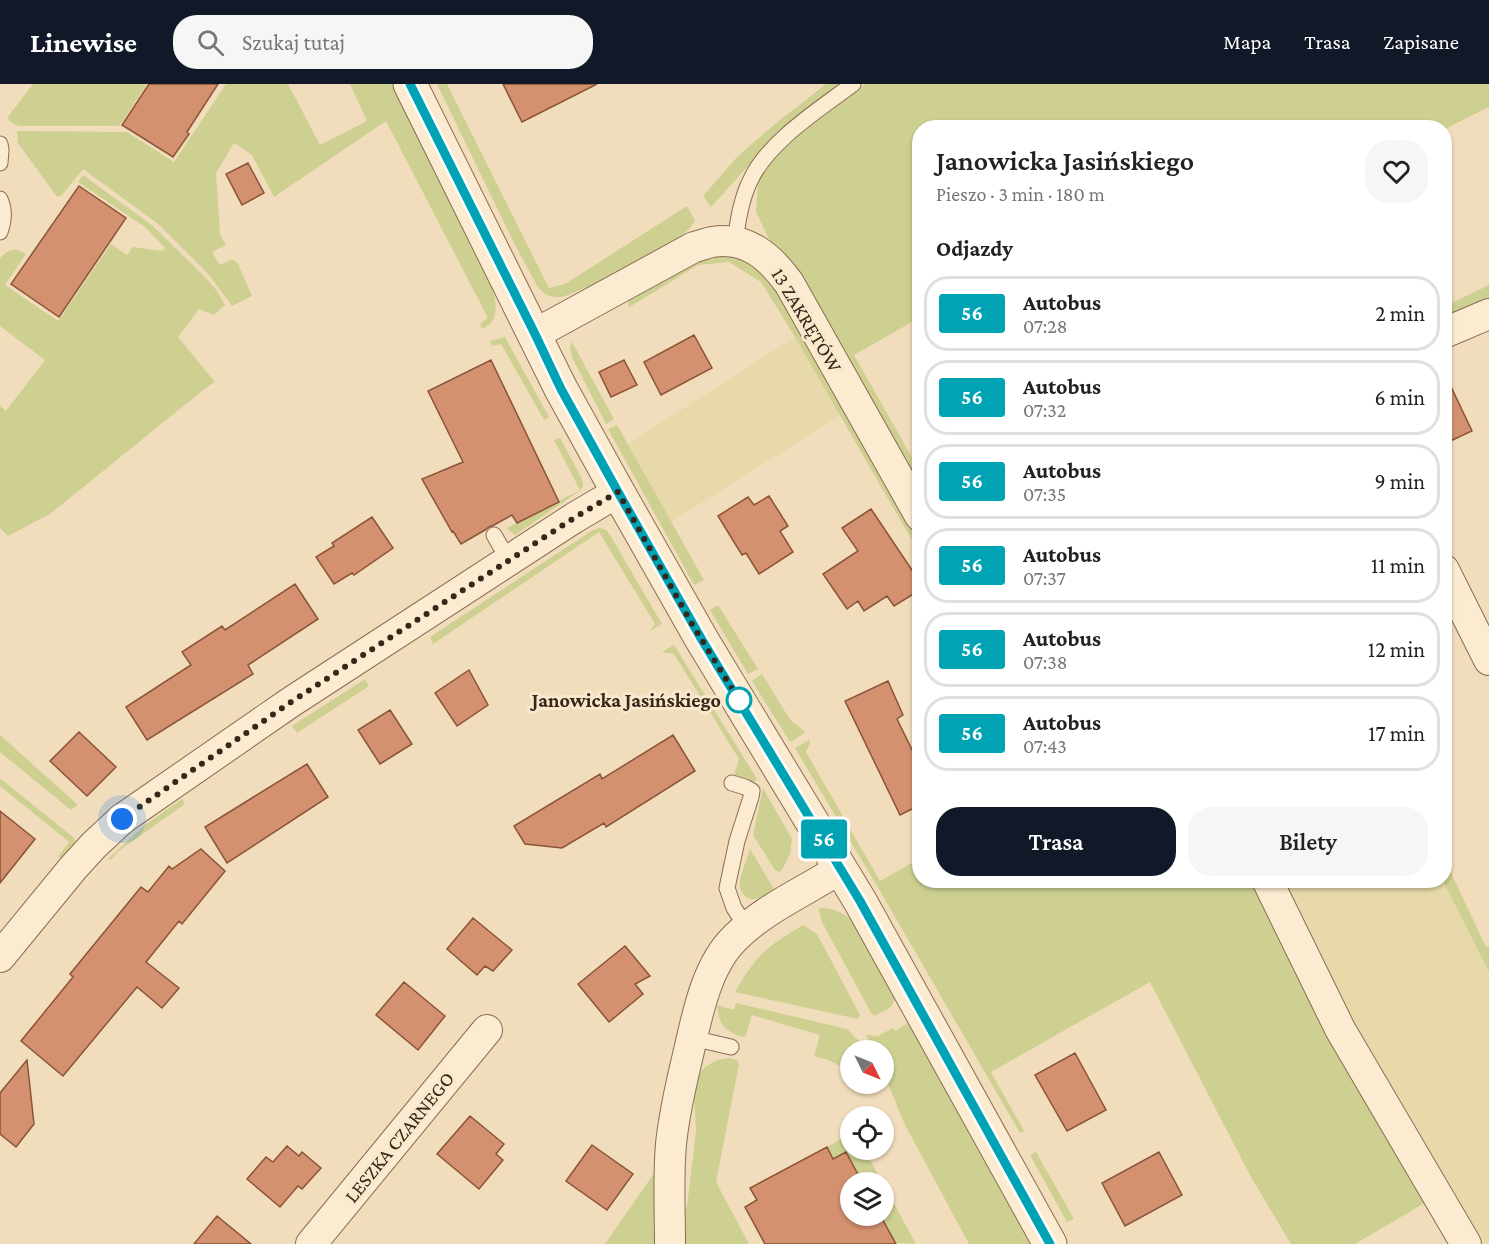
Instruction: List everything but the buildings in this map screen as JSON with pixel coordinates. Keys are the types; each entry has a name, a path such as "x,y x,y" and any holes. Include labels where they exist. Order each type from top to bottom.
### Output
{"street":[{"path":"410,84 561,389 702,640 841,868 1050,1244"},
{"name":"13 ZAKRĘTÓW","path":"535,334 694,247 713,242 735,242 754,249 767,257 789,282 912,502"},
{"path":"1452,330 1489,314"},
{"path":"0,957 73,868 122,819 291,702 574,518 618,492"},
{"path":"1452,586 1489,660"},
{"path":"670,1244 671,1144 677,1099 700,1005 715,964 728,945 747,928 772,909 841,868"},
{"path":"1271,888 1340,1029 1466,1244"},
{"name":"LESZKA CZARNEGO","path":"311,1244 487,1030"}],"lane":[{"path":"735,242 739,211 751,178 760,165 773,149 799,125 853,84"},
{"path":"0,144 0,163"},
{"path":"0,199 4,222 0,232"},
{"path":"494,535 509,561"},
{"path":"732,783 752,791 737,841 727,888 734,908 747,928"},
{"path":"692,1038 731,1047"}],"shaded area":[{"path":"795,337 841,415 671,522 628,444"},
{"path":"1285,888 1447,888 1489,972 1489,1244 1485,1244 1353,1019"}],"green space":[{"path":"33,84 147,84 119,126 15,125 7,118"},
{"path":"226,84 288,84 320,145 367,121 350,84 393,84 486,270 496,304 491,323 483,329 480,324 488,318 386,121 274,197 252,155 234,143 216,173 220,234 226,245 212,252 220,265 233,259 238,264 252,296 232,306 209,275 157,223 83,169 62,195 57,197 18,143 17,131 127,132 174,162"},
{"path":"437,84 447,84 549,288 565,284 687,206 695,221 678,239 590,294 586,287 560,297 543,292 537,286 513,241"},
{"path":"826,84 842,84 794,122 748,166 711,207 703,196 738,156"},
{"path":"865,84 1489,84 1489,107 1452,126 1452,120 912,120 912,322 854,355 912,458 912,471 799,275 769,239 756,212 758,183 766,166 779,151"},
{"path":"83,175 153,226 217,291 225,305 214,315 199,309 178,337 215,382 50,514 8,536 0,528 0,406 6,411 45,360 0,326 0,258 12,250 19,250 26,254 5,285 58,321 111,244 127,255 133,247 162,251 165,248 145,227 78,182"},
{"path":"722,256 743,260 757,268 771,282 912,530 912,540 761,282 729,262 698,265 628,308 629,299 704,258"},
{"path":"1489,285 1489,298 1452,313 1452,303"},
{"path":"505,337 549,417 544,420 501,344 492,346 490,341"},
{"path":"572,342 614,419 606,424 573,359 570,348"},
{"path":"617,425 704,580 694,585 608,429"},
{"path":"560,438 582,479 583,486 581,490 515,535 507,528 580,490 554,440"},
{"path":"600,528 606,530 610,535 662,624 650,631 655,624 599,532 433,644 430,637 593,530"},
{"path":"718,605 758,669 748,674 710,610"},
{"path":"674,645 757,779 754,783 734,775 739,759 674,654 662,652"},
{"path":"762,674 789,718 805,733 790,742 752,681"},
{"path":"365,679 369,686 297,733 292,726"},
{"path":"0,735 78,805 71,810 0,752"},
{"path":"809,740 806,752 880,881 912,863 912,888 1261,888 1428,1201 1355,1244 1291,1244 1251,1177 1150,982 991,1072 1024,1131 1020,1133 795,748"},
{"path":"0,778 74,838 77,843 65,859 58,857 69,842 0,786"},
{"path":"763,788 792,839 790,854 779,872 775,870 753,835"},
{"path":"182,799 185,804 120,850 111,860 109,858 145,825"},
{"path":"750,849 774,889 755,899 744,895 740,885"},
{"path":"1452,875 1486,947 1489,946 1489,972 1447,888 1452,888"},
{"path":"819,908 839,912 856,924 896,998 890,1008 874,1016 871,1013 821,920"},
{"path":"803,925 817,934 860,1015 858,1019 735,992 765,951"},
{"path":"736,1003 847,1029 858,1040 840,1040 840,1066 814,1056 820,1035 752,1015 746,1035 743,1037 737,1035 721,1022 717,1005 734,1010"},
{"path":"910,1022 1030,1244 969,1244 904,1123 892,1094 894,1094 894,1040 868,1040 866,1035 878,1036 893,1028 895,1031"},
{"path":"729,1058 737,1060 739,1064 716,1182 749,1244 679,1244 687,1206 696,1132 694,1094 699,1074 705,1067 717,1060"},
{"path":"840,1140 840,1156 833,1159 827,1147"},
{"path":"1036,1152 1074,1219 1067,1222 1030,1155"},
{"path":"849,1160 870,1160 877,1172 856,1172"},
{"path":"657,1169 659,1244 605,1244"},
{"path":"894,1203 916,1244 896,1243 886,1226 894,1226"}],"bus line":[{"name":"56","path":"410,84 561,389 683,608 860,901 1050,1244"}],"place":[{"name":"Janowicka Jasińskiego","path":"739,700"}],"route":[{"path":"122,819 291,702 574,518 618,492 692,624 739,700"}]}
